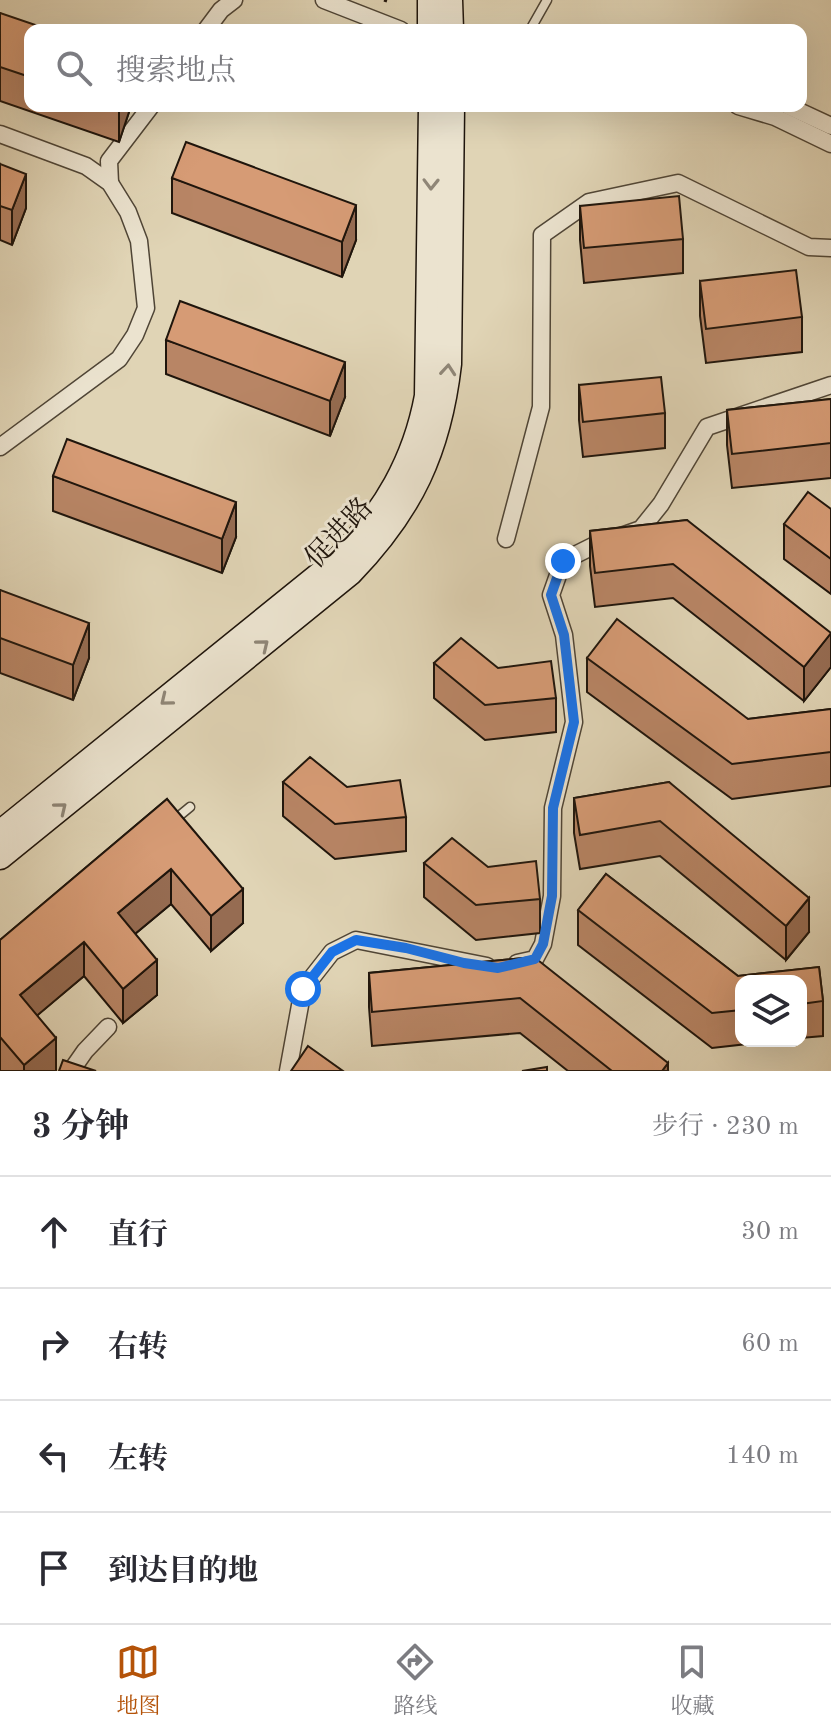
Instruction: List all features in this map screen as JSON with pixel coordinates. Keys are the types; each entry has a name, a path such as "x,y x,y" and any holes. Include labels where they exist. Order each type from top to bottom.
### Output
{"main road":[{"path":"430,0 430,24"},
{"path":"450,0 451,24"},
{"name":"促进路","path":"0,833 339,559 364,533 399,481 419,433 427,396 431,112"},
{"name":"促进路","path":"0,857 341,581 377,546 397,519 427,461 445,397 449,364 452,112"}],"street":[{"path":"210,24 234,0"},
{"path":"324,0 386,24"},
{"path":"110,183 109,161 146,112"},
{"path":"758,112 831,144"},
{"path":"801,112 831,126"},
{"path":"0,134 86,166 110,183 128,212 139,241 146,308 135,335 119,359 0,447"},
{"path":"506,539 541,407 542,235 589,202 678,183 809,247 831,248"},
{"path":"288,1071 303,989 332,952 356,940 498,968 535,959 543,944 552,896 553,808 574,722 564,635 551,595 563,561 593,546 641,529 661,504 707,427 831,385"},
{"path":"71,1071 108,1027"}],"lane":[{"path":"533,24 547,0"},
{"path":"166,827 190,807"}],"building":[{"path":"0,13 32,24 24,24 24,75 0,67"},
{"path":"186,142 356,205 342,242 172,178"},
{"path":"0,164 26,174 12,210 0,206"},
{"path":"679,196 683,239 584,248 580,206"},
{"path":"796,270 802,317 706,329 700,281"},
{"path":"180,301 345,362 330,401 166,340"},
{"path":"661,377 665,413 583,422 579,385"},
{"path":"831,399 831,443 732,454 727,410"},
{"path":"67,439 236,502 222,539 53,476"},
{"path":"808,492 831,509 831,559 784,524"},
{"path":"687,520 831,633 804,667 673,564 595,573 590,531"},
{"path":"0,590 89,623 73,665 0,638"},
{"path":"617,619 748,719 831,709 831,752 732,764 587,658"},
{"path":"461,638 498,668 551,661 556,698 485,705 434,663"},
{"path":"310,757 347,787 400,780 406,817 335,824 283,782"},
{"path":"669,782 809,898 786,926 660,821 580,835 574,798"},
{"path":"167,799 243,889 211,916 171,869 118,913 157,960 123,989 84,942 20,995 56,1038 24,1065 0,1037 0,940"},
{"path":"452,838 488,867 536,861 540,899 476,905 424,863"},
{"path":"606,874 737,975 735,1011 712,1013 578,910"},
{"path":"534,957 668,1063 662,1071 612,1071 520,998 372,1012 369,973"},
{"path":"819,967 823,1001 807,1003 807,975 747,975"},
{"path":"308,1046 343,1071 291,1071"},
{"path":"63,1060 96,1071 59,1071"},
{"path":"547,1067 547,1071 522,1071"}],"route":[{"path":"303,989 332,952 356,940 498,968 535,959 543,944 552,896 553,808 574,722 564,635 551,595 563,561"}]}
